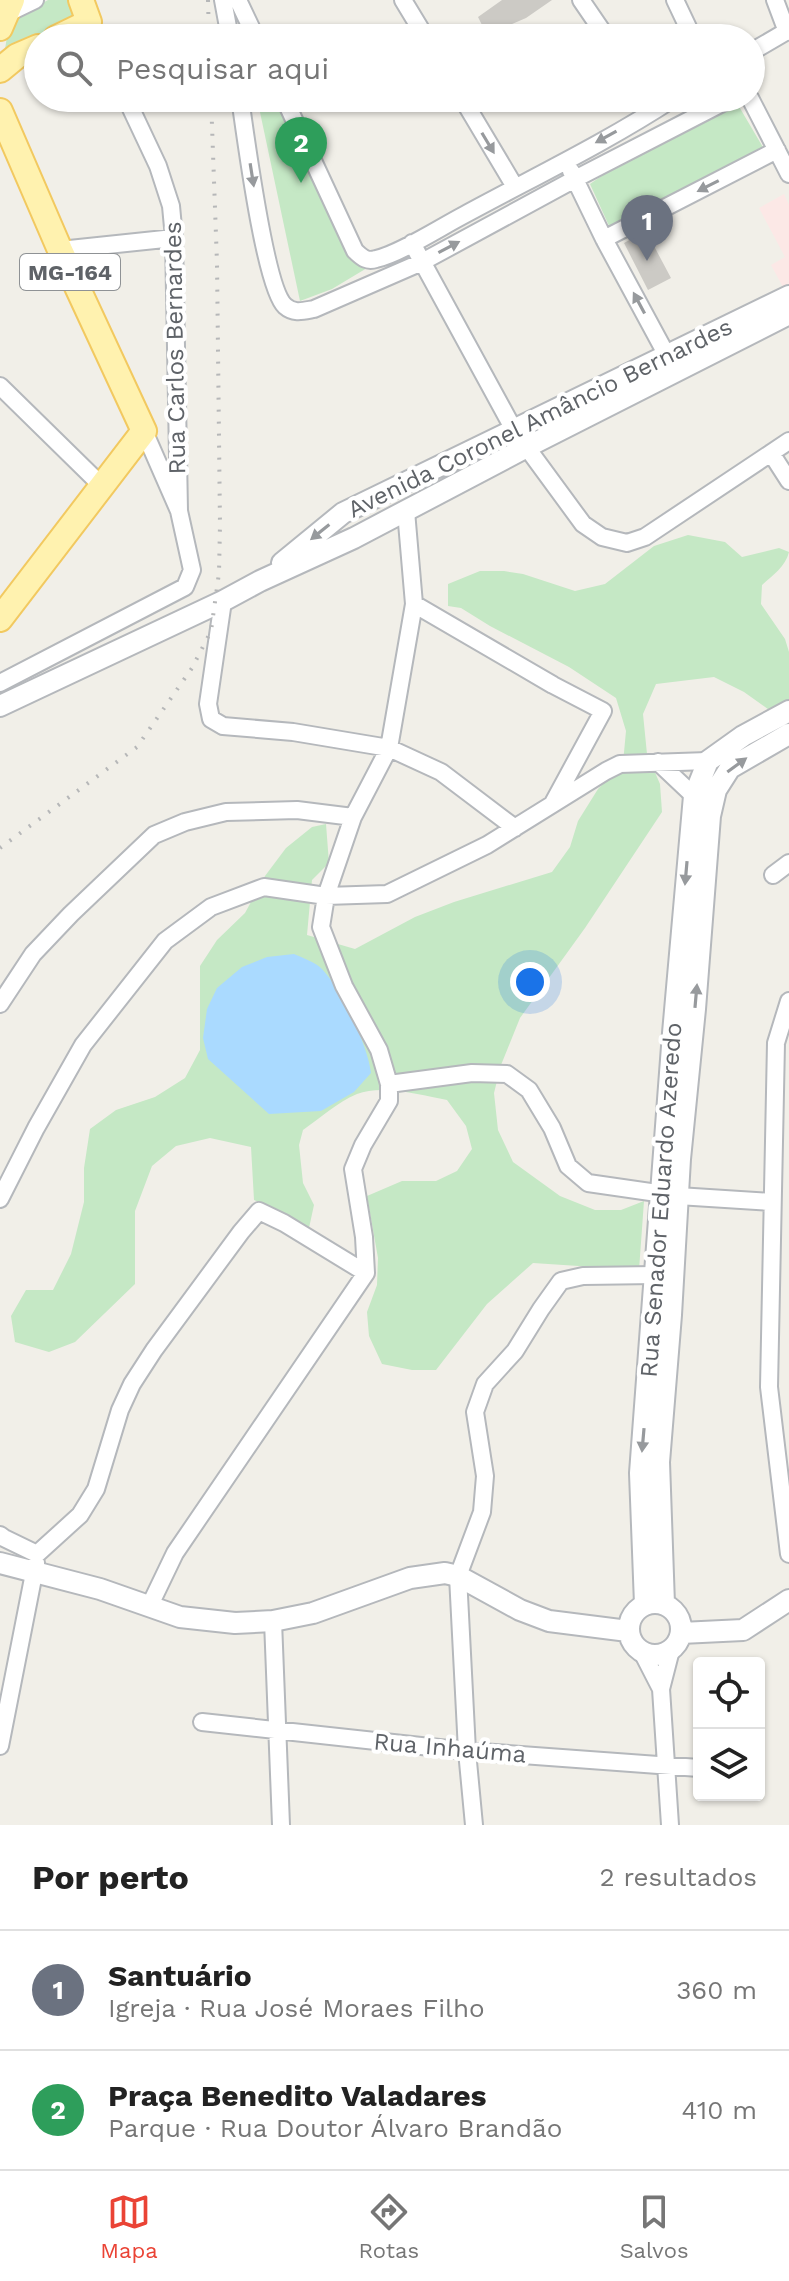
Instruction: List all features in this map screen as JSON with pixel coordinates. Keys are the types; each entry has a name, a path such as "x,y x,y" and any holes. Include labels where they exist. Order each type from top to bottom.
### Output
{"main road":[{"path":"0,70 24,53"},
{"name":"MG-164","path":"0,111 144,431"},
{"path":"3,607 144,431"}],"street":[{"path":"6,14 35,0"},
{"path":"223,0 227,24"},
{"path":"238,0 249,24"},
{"path":"403,0 418,24"},
{"path":"581,0 597,24"},
{"path":"675,0 686,24"},
{"path":"765,44 788,31 775,0"},
{"name":"Rua Carlos Bernardes","path":"133,112 158,166 171,206 179,511"},
{"path":"242,112 258,215 276,290 284,305 297,312 314,309 422,262 705,112"},
{"path":"290,112 355,251 363,259 371,261 412,243 566,160 640,112"},
{"path":"470,112 515,187"},
{"path":"757,112 789,174"},
{"path":"604,239 777,150"},
{"path":"566,160 604,239 671,363"},
{"path":"60,250 174,238"},
{"path":"412,243 514,430 583,524 602,537 627,543 645,537 789,441"},
{"name":"Avenida Coronel Amâncio Bernardes","path":"0,706 406,511 527,447 789,296"},
{"name":"Avenida Coronel Amâncio Bernardes","path":"260,581 343,513 514,430 789,314"},
{"path":"0,386 101,485"},
{"path":"0,683 185,587 192,570 179,511 144,431"},
{"path":"771,453 789,481"},
{"path":"150,1605 175,1553 366,1273 364,1237 353,1169 389,1101 389,1084 379,1050 344,986 321,927 326,896 353,817 389,748 414,604 406,511"},
{"path":"223,601 208,704 211,719 223,726 293,732 389,748 441,772 515,828"},
{"path":"414,604 603,711 553,804"},
{"path":"0,1199 83,1045 165,941 211,907 264,887 326,896 387,894 487,845 620,764 708,761 743,736 789,711"},
{"name":"Rua Senador Eduardo Azeredo","path":"656,1396 656,1275 670,1195 710,816 716,790 730,768 789,734"},
{"name":"Rua Senador Eduardo Azeredo","path":"655,1604 640,1473 656,1396 694,796 708,761"},
{"path":"658,762 694,796"},
{"path":"0,1004 33,954 154,835 185,822 226,812 297,810 353,817"},
{"path":"773,875 789,863"},
{"path":"789,1001 776,1043 769,1387 789,1554"},
{"path":"389,1084 472,1073 507,1074 529,1090 552,1128 568,1166 588,1183 670,1195 772,1202"},
{"path":"0,1746 4,1709 36,1563 80,1515 96,1489 120,1410 132,1384 232,1243 259,1211 366,1273"},
{"path":"474,1825 458,1576 482,1512 485,1476 475,1412 485,1384 515,1351 561,1281 583,1276 656,1275"},
{"path":"0,1535 36,1563 180,1617 235,1623 273,1621 313,1613 410,1578 445,1573 458,1576 520,1610 549,1621 628,1631"},
{"path":"0,1563 36,1563"},
{"path":"642,1652 657,1655 676,1641 743,1630 789,1600"},
{"path":"661,1689 628,1631 632,1615 655,1604 672,1608 681,1624 661,1689 670,1825"},
{"path":"273,1621 281,1825"},
{"name":"Rua Inhaúma","path":"202,1722 467,1751 693,1768"}],"shaded area":[{"path":"784,194 789,205 789,287 784,289 771,265 785,257 759,208"}],"green space":[{"path":"48,0 70,0 78,15 64,24 24,24 24,46 4,55 9,25"},
{"path":"260,112 292,112 367,268 332,289 300,301"},
{"path":"707,112 742,112 764,149 610,228 590,184 653,140"},
{"path":"688,535 725,542 742,557 779,548 789,552 782,566 762,585 761,604 785,639 789,652 789,702 772,712 744,692 714,677 656,684 643,714 647,754 660,784 662,812 585,928 520,1018 501,1065 494,1093 498,1130 513,1162 560,1196 595,1210 621,1210 644,1201 639,1270 533,1263 487,1304 436,1370 412,1370 382,1364 369,1336 367,1312 377,1285 378,1258 367,1196 402,1181 436,1181 457,1171 472,1149 466,1126 447,1100 402,1091 367,1091 343,1101 303,1130 299,1145 303,1183 314,1205 309,1228 289,1215 254,1200 251,1147 210,1138 176,1146 152,1166 135,1211 135,1284 75,1342 49,1352 15,1342 11,1316 26,1290 53,1290 71,1254 84,1202 84,1168 90,1129 116,1110 155,1097 185,1078 200,1050 200,966 217,940 245,913 265,876 286,848 312,827 326,824 329,863 312,880 307,935 355,949 415,917 552,872 570,847 578,821 598,789 623,763 626,731 616,698 569,667 461,608 448,606 448,584 480,571 504,571 575,591 605,584 654,546"}],"water":[{"path":"294,954 319,967 337,990 359,1034 371,1073 354,1092 321,1111 269,1114 208,1059 203,1038 207,1009 217,988 242,967 267,957"}],"building":[{"path":"502,0 552,0 512,24 482,24 478,17"},
{"path":"646,231 671,278 648,290 624,243"}],"railway":[{"path":"208,0 209,24"},
{"path":"0,848 137,747 192,668 211,631 219,573 220,525 212,112"}],"place":[{"name":"Praça Benedito Valadares","path":"301,183"},
{"name":"Santuário","path":"647,261"}]}
